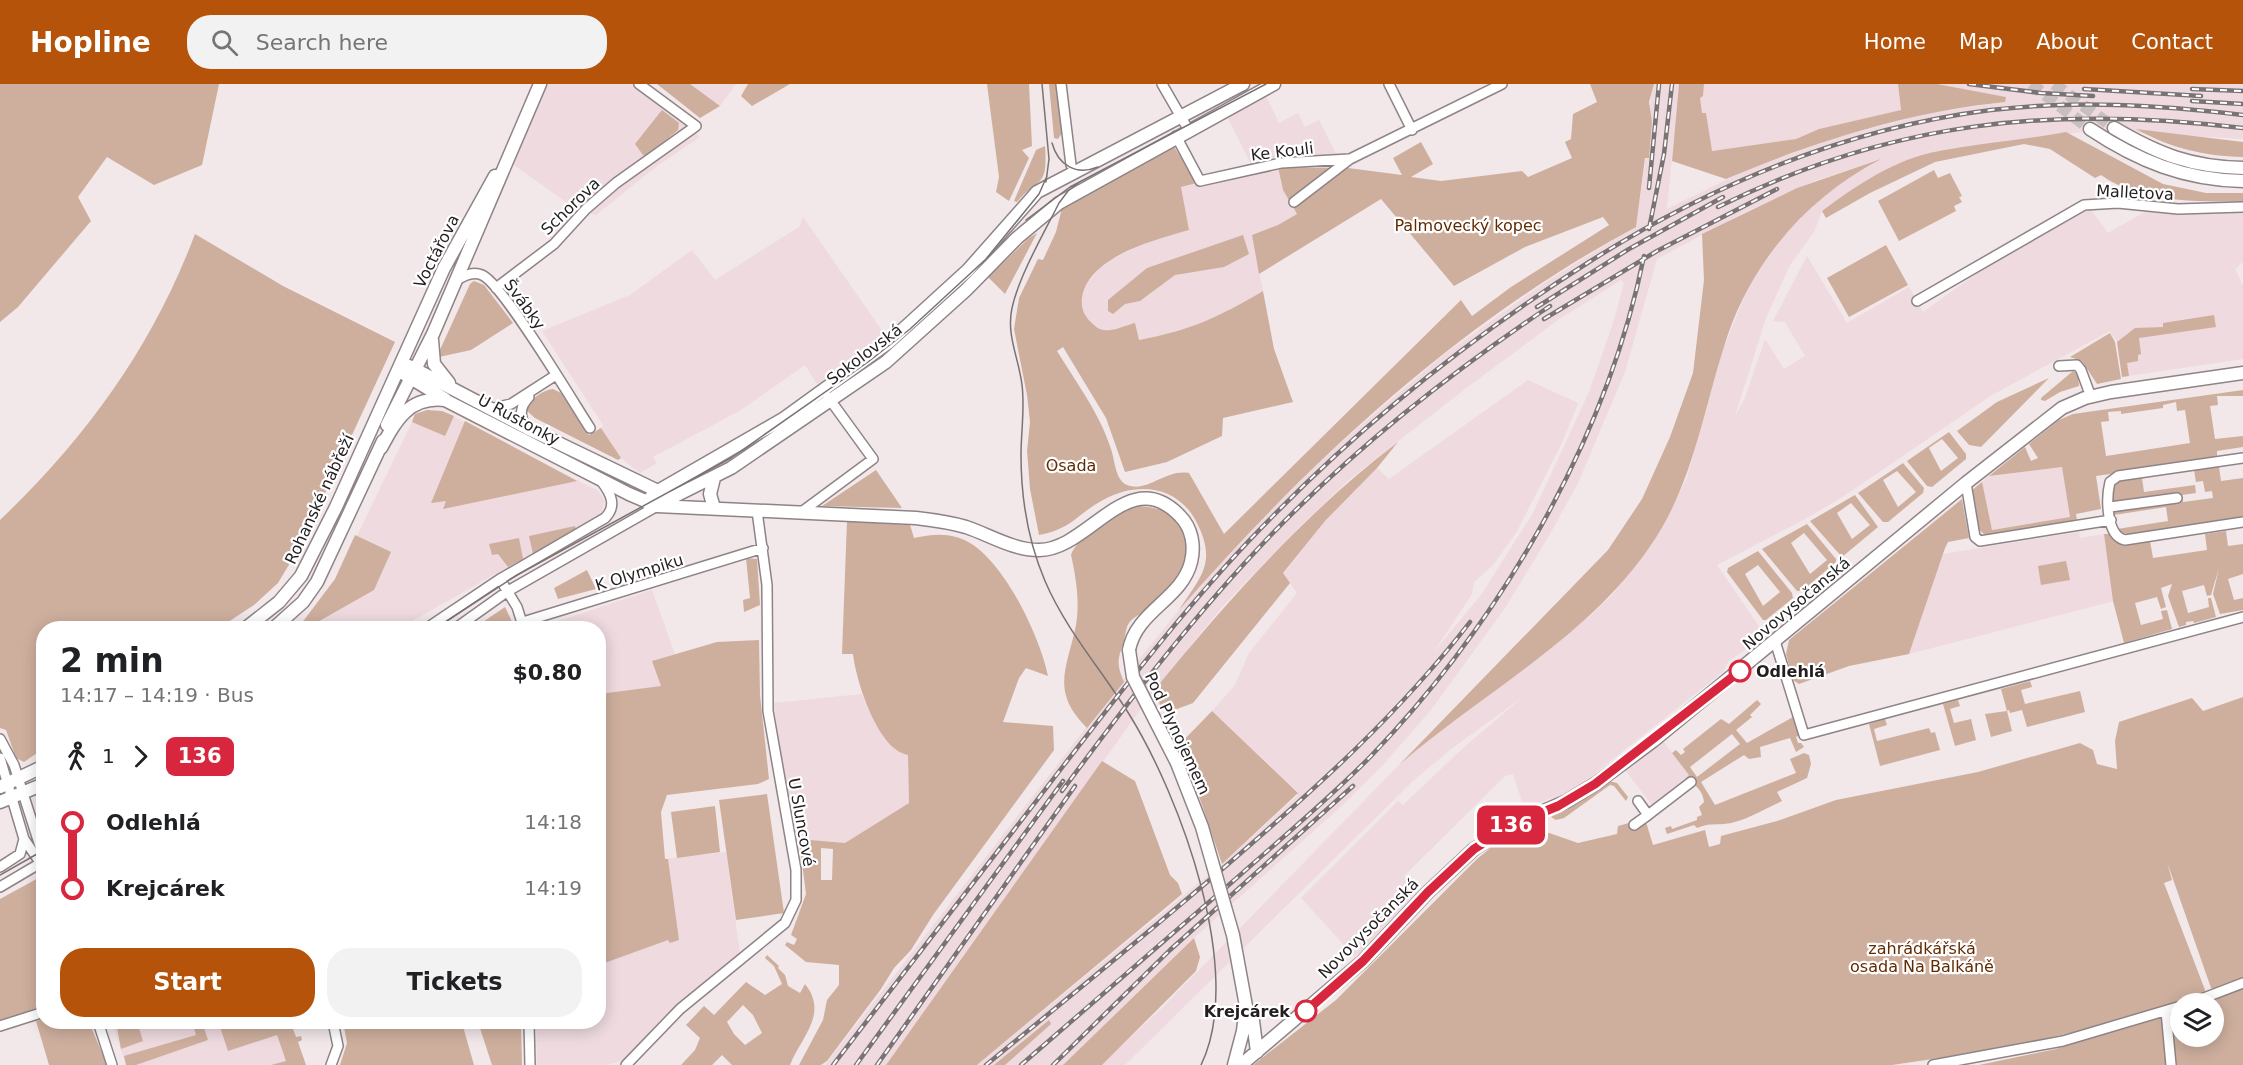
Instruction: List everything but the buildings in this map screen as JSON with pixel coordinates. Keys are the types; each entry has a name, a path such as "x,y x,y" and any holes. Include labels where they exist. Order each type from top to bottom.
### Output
{"main road":[{"name":"Voctářova","path":"412,373 433,334 508,154 540,84"},
{"name":"Sokolovská","path":"652,504 657,491 829,397 961,277 1037,192 1243,84"},
{"name":"Sokolovská","path":"652,504 674,498 714,478 899,351 1051,208 1188,129 1274,84"},
{"path":"2114,128 2143,145 2179,160 2208,166 2243,168"},
{"path":"2090,129 2136,157 2161,168 2191,177 2243,181"},
{"name":"Voctářova","path":"400,366 444,268 508,154"},
{"path":"433,334 431,347 434,364 460,400"},
{"path":"400,366 460,400"},
{"name":"Rohanské nábřeží","path":"256,621 292,589 305,568 400,366"},
{"name":"Rohanské nábřeží","path":"282,621 303,602 317,582 381,448 390,415 412,373"},
{"name":"Novovysočanská","path":"1240,1065 1363,961 1428,892 1474,849 1514,824 1558,806 1595,784 1653,741 1966,483 2062,408 2091,397 2243,373"},
{"name":"U Rustonky","path":"381,448 394,424 407,408 433,399 460,400 489,409 657,491"},
{"name":"U Rustonky","path":"460,400 601,480 652,504"},
{"path":"714,478 710,494 714,508"},
{"name":"Pod Plynojemem","path":"657,491 674,498 714,508"},
{"name":"Pod Plynojemem","path":"652,504 682,509 714,508 944,521 1015,546 1042,550 1057,547 1075,538 1110,510 1126,502 1147,499 1163,503 1178,513 1189,529 1192,558 1180,584 1138,627 1129,650 1133,677 1177,764 1202,827 1233,935 1246,1006"},
{"path":"8,784 36,770"},
{"path":"11,798 36,787"},
{"path":"1246,1006 1253,1021 1261,1047 1251,1045 1246,1006"},
{"path":"1234,1065 1243,1031 1246,1006"},
{"path":"1253,1021 1262,1029 1284,1029"}],"street":[{"name":"Schorova","path":"496,288 554,244 586,209 615,183 696,126 639,84"},
{"path":"1061,84 1071,165"},
{"path":"1162,84 1188,129"},
{"path":"1389,84 1412,130"},
{"path":"1350,159 1502,84"},
{"name":"Ke Kouli","path":"1176,136 1200,180 1281,164 1350,159"},
{"name":"Ke Kouli","path":"1294,202 1350,159"},
{"name":"Malletova","path":"1917,301 2084,205 2118,203 2178,209 2243,207"},
{"name":"Švábky","path":"456,281 468,274 480,274 496,288 590,428"},
{"path":"2059,366 2077,365 2091,397"},
{"path":"489,409 506,407 532,393 556,375"},
{"path":"527,428 522,421 521,411 532,393"},
{"path":"800,513 873,459 829,397"},
{"path":"2243,458 2118,476 2110,482 2107,491 2114,534 2125,540 2243,522"},
{"path":"437,621 500,579 608,516 612,500 601,480"},
{"path":"1966,483 1975,537 1980,541 2110,519"},
{"path":"2110,507 2177,498"},
{"name":"Sokolovská","path":"466,621 508,591 652,504"},
{"name":"U Sluncové","path":"626,1065 680,1009 785,923 796,900 796,870 768,711 767,585 757,511"},
{"name":"K Olympiku","path":"538,621 763,548"},
{"path":"500,579 508,591 521,621"},
{"path":"265,615 269,621"},
{"path":"1775,641 1804,735 2243,617"},
{"path":"0,739 11,798 24,839 36,857"},
{"path":"0,758 8,784"},
{"path":"1634,825 1691,782"},
{"path":"11,798 36,837"},
{"path":"1638,801 1648,815"},
{"path":"0,867 20,854 24,839"},
{"path":"31,852 36,849"},
{"path":"0,887 36,866"},
{"path":"2216,993 2243,982"},
{"path":"1933,1065 2063,1041 2170,1010"},
{"path":"2166,1011 2171,1065"},
{"path":"0,1026 36,1015"},
{"path":"100,1029 112,1065"},
{"path":"331,1065 338,1046 334,1029"},
{"path":"529,1029 530,1065"}],"shaded area":[{"path":"548,84 633,84 700,137 657,166 596,215 576,209 511,163"},
{"path":"690,84 736,84 720,106"},
{"path":"1652,84 1679,84 1667,209 1744,171 1841,136 1935,112 2005,102 2005,97 1937,84 2243,84 2243,139 2097,130 1938,151 1822,211 1814,232 1790,265 1766,318 1735,416 1745,398 1765,339 1784,369 1805,356 1785,322 1773,321 1807,256 1847,323 1909,287 1923,312 1979,272 2085,211 2091,210 2108,233 2145,212 2243,211 2243,262 2235,269 2243,286 2243,359 2122,377 2117,342 2110,331 1992,395 1844,496 1717,565 1765,635 1728,662 1723,672 1589,778 1566,793 1524,808 1513,774 1505,776 1404,876 1420,893 1361,952 1354,956 1301,898 1398,801 1403,805 1463,748 1524,696 1450,750 1413,781 1125,1065 1101,1065 1161,1009 1399,765 1433,735 1590,616 1612,595 1652,544 1687,478 1723,349 1751,281 1780,240 1812,206 1839,183 1877,160 1814,181 1747,211 1657,259 1625,372 1578,483 1505,608 1431,710 1382,766 1345,803 1194,938 1063,1065 977,1065 1222,864 1297,796 1297,791 1212,711 1235,685 1249,653 1297,593 1283,574 1325,521 1377,468 1389,479 1528,380 1578,403 1563,441 1516,533 1493,565 1474,582 1472,594 1433,653 1481,595 1533,513 1589,392 1614,320 1624,283 1621,280 1558,320 1465,389 1351,478 1292,534 1223,606 1155,689 886,1065 825,1065 1136,663 1248,532 1327,454 1442,356 1547,281 1636,226 1646,157"},
{"path":"1704,84 1898,84 1901,110 1819,129 1796,139 1711,151 1706,113 1702,113 1700,98 1703,96"},
{"path":"1266,96 1279,123 1298,113 1305,127 1319,120 1337,156 1284,156 1250,162 1227,116"},
{"path":"1278,167 1283,190 1297,214 1278,225 1252,235 1263,291 1224,314 1183,331 1138,340 1099,329 1086,318 1081,306 1081,298 1087,284 1098,270 1111,260 1145,243 1189,230 1181,187"},
{"path":"803,217 885,335 817,384 805,365 741,410 653,457 657,463 640,473 621,458 601,428 603,425 542,331 630,295 692,250 715,280 799,227"},
{"path":"447,413 598,491 605,500 601,514 412,621 303,621 317,607 336,579 416,414"},
{"path":"2062,467 2070,517 1991,530 1982,482 1989,476"},
{"path":"2079,532 2080,538 2104,534 2114,601 1909,654 1943,554"},
{"path":"652,590 675,654 653,661 661,686 606,693 606,621 558,621"},
{"path":"862,694 868,709 902,754 908,754 909,803 845,843 799,839 779,747 774,703"},
{"path":"1663,741 1689,775 1652,805 1625,770"},
{"path":"726,852 740,954 671,1011 626,1059 607,1065 537,1065 536,1029 606,1029 606,925 665,859"},
{"path":"114,1029 282,1029 293,1065 126,1065"}],"green space":[{"path":"0,84 219,84 202,165 154,185 107,157 78,197 91,221 18,307 0,322"},
{"path":"657,84 690,84 720,106 700,118"},
{"path":"748,84 790,84 752,106 741,96"},
{"path":"987,84 1029,84 1032,146 1022,150 1029,158 1009,201 996,192 999,177"},
{"path":"1049,84 1056,84 1062,133 1058,139 1054,138"},
{"path":"1590,84 1654,84 1649,102 1652,122 1649,158 1645,158 1636,227 1571,264 1509,306 1448,350 1390,398 1280,501 1179,610 1204,569 1206,549 1197,523 1189,510 1168,494 1143,489 1116,494 1094,505 1067,525 1039,535 1030,489 1027,451 1030,422 1027,395 1014,329 1019,298 1038,259 1043,260 1056,232 1063,204 1171,142 1197,183 1181,187 1189,230 1143,244 1120,254 1100,268 1089,280 1082,295 1086,317 1100,329 1108,330 1135,323 1139,340 1203,322 1263,291 1274,349 1293,402 1223,418 1222,436 1167,462 1125,472 1106,418 1063,347 1057,351 1101,423 1120,479 1127,485 1135,487 1150,484 1172,474 1189,473 1224,534 1461,300 1472,316 1511,287 1609,225 1603,217 1525,247 1454,286 1381,199 1259,274 1252,235 1278,225 1297,214 1283,190 1278,167 1348,168 1402,175 1393,158 1421,142 1433,164 1411,177 1441,181 1522,171 1528,177 1572,158 1565,142 1571,139 1573,114 1597,102"},
{"path":"1679,84 1704,84 1703,96 1700,98 1702,113 1706,113 1712,151 1796,139 1819,129 1901,110 1898,84 1937,84 2006,97 2005,102 1933,113 1863,130 1794,152 1726,179 1672,161"},
{"path":"662,110 679,123 678,130 648,155 643,155 635,144"},
{"path":"2136,129 2243,142 2243,157 2188,150"},
{"path":"2066,132 2163,184 2206,193 2243,193 2243,202 2169,199 2151,196 2133,191 2101,175 2095,178 2050,149 2024,144 1935,162 1870,193 1826,218 1822,211 1877,174 1907,160 1955,148"},
{"path":"1045,146 1046,160 1043,176 1017,202 1014,201 1036,150"},
{"path":"1881,159 1853,175 1803,215 1763,264 1747,291 1723,350 1677,499 1651,545 1626,578 1566,636 1431,738 1399,765 1608,550 1642,499 1670,437 1693,373 1704,280 1702,234 1797,188"},
{"path":"1934,170 1938,178 1950,173 1962,196 1959,197 1962,202 1954,206 1956,211 1899,241 1878,201"},
{"path":"1037,233 1005,294 988,277"},
{"path":"195,234 283,286 395,342 302,543 278,583 254,605 230,621 36,621 36,754 24,762 16,758 6,730 0,728 0,520 61,456 114,388 138,352 178,275"},
{"path":"1243,235 1249,254 1224,267 1175,275 1140,301 1125,304 1113,314 1108,311 1108,300 1147,268"},
{"path":"1886,245 1908,285 1849,317 1827,278"},
{"path":"474,281 484,285 513,323 471,350 439,357 439,352 470,284"},
{"path":"2214,315 2216,327 2139,338 2141,354 2138,355 2138,361 2127,363 2129,376 2122,377 2117,342 2135,328 2163,327 2163,323"},
{"path":"2110,333 2115,342 2121,379 2097,384 2082,361 2070,357"},
{"path":"2073,371 2078,375 2079,386 2060,392 2045,401 2041,400 2041,398"},
{"path":"2049,378 1981,447 1969,445 1957,431 1997,402"},
{"path":"553,389 561,393 589,435 601,428 621,458 618,460 535,418 525,409 537,396"},
{"path":"2243,390 2243,396 2217,396 2218,405 2210,406 2215,439 2243,436 2243,447 2217,451 2217,459 2096,476 2101,509 2076,514 2077,520 1985,535 1977,528 1971,491 1982,482 1992,530 2070,517 2062,467 1989,476 2025,447 2031,461 2038,458 2029,444 2059,420 2073,414","holes":["2176,402 2177,411 2185,410 2190,443 2106,456 2101,422 2109,421 2108,412 2121,411 2121,414 2163,408 2163,405"]},
{"path":"427,410 442,411 454,416 445,436 412,422 415,414"},
{"path":"465,421 577,481 443,509 446,501 431,503"},
{"path":"1949,432 1966,454 1966,459 1932,487 1927,486 1907,461","holes":["1942,439 1958,458 1941,471 1929,448"]},
{"path":"1398,442 1377,468 1325,521 1283,573 1290,583 1193,703 1177,709 1160,705 1155,689 1211,622 1269,558 1331,498"},
{"path":"2243,461 2219,467 2221,481 2243,478 2243,518 2132,535 2116,531 2110,495 2112,485 2121,479","holes":["2194,470 2196,482 2203,481 2205,492 2212,491 2213,498 2183,502 2182,495 2196,493 2195,485 2144,492 2142,478","2166,507 2168,521 2117,529 2114,515"]},
{"path":"1903,463 1924,488 1923,493 1888,522 1883,522 1858,493","holes":["1897,471 1916,492 1898,507 1883,480"]},
{"path":"876,470 902,508 822,506"},
{"path":"1855,495 1878,527 1842,557 1810,521","holes":["1851,503 1870,525 1852,539 1837,513"]},
{"path":"1962,499 1969,538 1948,542 1909,654 1849,666 1799,684 1793,680 1786,654 1789,640"},
{"path":"1139,506 1163,511 1177,522 1186,540 1184,564 1162,596 1128,624 1119,659 1124,682 1087,728 1068,702 1065,691 1064,679 1078,607 1071,555 1090,532"},
{"path":"847,521 910,525 914,538 945,535 972,544 987,557 1015,595 1036,639 1048,676 1026,668 1019,678 1003,722 1053,726 1054,750 933,915 911,950 894,968 827,1061 821,1065 799,1065 823,1020 827,1000 839,985 839,965 806,962 785,945 787,942 794,945 797,939 791,935 806,894 799,839 845,843 909,803 908,755 897,750 887,741 878,728 864,697 853,654 842,654","holes":["821,848 833,849 832,880 821,880"]},
{"path":"1807,524 1836,559 1836,562 1802,591 1797,591 1762,549","holes":["1804,533 1827,560 1810,574 1791,543"]},
{"path":"575,526 576,530 533,554 529,536"},
{"path":"2226,531 2228,546 2243,544 2243,574 2228,579 2234,600 2243,598 2243,610 2220,614 2213,594 2219,568 2211,595 2207,596 2204,585 2182,591 2188,613 2209,607 2208,598 2211,598 2216,617 2194,623 2193,621 2186,622 2186,625 2179,627 2168,596 2172,584 2161,588 2166,607 2161,609 2157,597 2135,603 2141,625 2163,619 2161,611 2167,610 2172,629 2124,643 2113,601 2104,534 2109,534 2127,543 2150,541 2153,558 2207,550 2205,534"},
{"path":"355,535 391,552 374,590 319,621 303,621 335,579"},
{"path":"519,538 523,559 508,567 498,554 492,555 489,544"},
{"path":"1758,551 1792,593 1793,598 1763,620 1727,572 1728,568","holes":["1758,565 1780,592 1763,606 1745,574"]},
{"path":"746,558 757,559 760,605 744,612 743,600 750,598"},
{"path":"2066,561 2070,580 2041,585 2038,566"},
{"path":"587,570 596,589 558,599 554,588"},
{"path":"505,607 512,621 484,621"},
{"path":"759,640 760,695 769,779 758,784 667,795 661,812 665,859 668,859 679,940 670,943 668,940 606,962 606,693 661,686 652,661 717,642"},
{"path":"2030,681 2032,687 2021,690 2025,704 2080,691 2085,712 2027,727 2022,710 2010,713 2009,710 2007,711 2001,689"},
{"name":"zahrádkářská osada Na Balkáně","path":"2243,697 2243,979 2216,991 2211,988 2167,862 2172,880 2164,883 2204,993 2170,993 2170,1004 2080,1031 1987,1051 1892,1065 1253,1065 1336,1000 1477,859 1505,836 1529,826 1578,843 1617,834 1618,826 1629,823 1633,829 1646,822 1653,845 1705,830 1709,847 1720,844 1721,836 1777,821 1836,800 1978,772 2080,743 2093,750 2097,764 2117,769 2115,741 2119,722 2192,698 2203,711"},
{"path":"1757,700 1761,704 1750,715 1752,717 1736,730 1747,743 1793,717 1800,735 1796,737 1798,743 1804,747 1796,752 1790,738 1760,747 1761,757 1749,759 1744,755 1701,782 1715,805 1796,773 1790,759 1804,753 1809,755 1811,764 1807,778 1777,792 1782,801 1746,818 1731,823 1697,828 1694,825 1667,834 1665,828 1671,826 1672,829 1697,820 1697,817 1702,815 1699,807 1704,802 1698,788 1685,779 1689,775 1672,753 1676,750 1681,755 1685,752 1683,749 1721,719 1729,724","holes":["1732,734 1740,744 1697,777 1690,767"]},
{"path":"1958,700 1960,706 1950,709 1954,723 1971,719 1976,740 1955,746 1943,704"},
{"path":"1212,711 1298,793 1222,864 1201,802 1178,746"},
{"path":"2007,711 2012,731 1991,737 1985,714"},
{"path":"1885,719 1887,725 1874,729 1877,741 1929,728 1931,733 1935,732 1940,750 1880,766 1869,724"},
{"path":"1102,761 1135,781 1170,875 1178,883 1182,894 977,1065 886,1065"},
{"path":"1609,781 1617,783 1628,797 1626,801 1614,786 1610,785 1564,818 1556,820 1551,817"},
{"path":"767,794 784,913 736,920 719,800"},
{"path":"715,806 720,852 677,858 671,812"},
{"path":"36,879 36,1010 0,1021 0,899"},
{"path":"1194,938 1200,957 1196,971 1102,1065 1063,1065"},
{"path":"767,955 779,966 788,986 800,993 805,984 812,995 814,1015 811,1025 790,1065 732,1065 722,1055 712,1065 681,1065 695,1050 700,1038 686,1025 704,1006 714,1015 746,982 765,995 782,984 774,966 765,958","holes":["743,1005 753,1015 762,1033 745,1045 734,1034 727,1022"]},
{"path":"2243,988 2243,1065 2175,1065 2173,1047 2224,1047 2224,996"},
{"path":"2163,1015 2167,1065 1979,1065 2056,1049"},
{"path":"1049,1020 1051,1024 1005,1065 994,1065"},
{"path":"38,1029 92,1029 107,1065 49,1065"},
{"path":"117,1029 139,1029 143,1041 121,1049"},
{"path":"194,1029 204,1029 208,1040 136,1065 126,1065 124,1056 196,1035"},
{"path":"221,1029 293,1029 296,1037 301,1036 302,1040 298,1042 306,1065 271,1065 286,1061 277,1035 228,1051"},
{"path":"344,1029 464,1029 474,1065 340,1065 347,1043"},
{"path":"480,1029 521,1029 522,1065 492,1065"}],"tunnel":[{"path":"2031,84 2090,129"},
{"path":"2054,84 2114,128"}],"tram line":[{"path":"1042,84 1049,159 1046,182"},
{"path":"1026,220 1070,187 1266,84"},
{"path":"1052,143 1063,163 1069,167 1082,170 1098,167"},
{"path":"447,621 517,575 731,458 868,362 910,329 986,259 1039,194 1047,176"},
{"path":"1081,181 1068,191 1059,203 1026,269 1012,308 1012,337 1023,394 1021,455 1024,503 1034,550 1053,599 1073,633 1129,714 1149,749 1186,837 1201,886 1211,935 1216,983 1213,1027 1201,1065"},
{"path":"0,875 36,855"}],"railway":[{"path":"1649,188 1659,84"},
{"path":"1649,229 1664,154 1672,84"},
{"path":"1969,84 2041,93 2093,96"},
{"path":"2084,89 2201,96"},
{"path":"2192,89 2243,91"},
{"path":"2192,101 2243,104"},
{"path":"833,1065 1139,669 1217,575 1309,480 1384,412 1464,349 1546,290 1635,234 1732,185 1782,164 1885,131 1991,110 2054,105 2149,106 2243,115"},
{"path":"1718,207 1783,178 1847,155 1910,138 1974,127 2039,120 2105,119 2173,121 2243,128"},
{"path":"1544,319 1657,251 1777,189"},
{"path":"1537,307 1629,249 1723,197"},
{"path":"1021,1065 1337,789 1371,756 1418,704 1463,647 1504,587 1542,524 1575,459 1604,392 1627,325 1644,256"},
{"path":"1062,791 1188,628 1243,565 1303,503 1404,413 1476,358 1550,306"},
{"path":"986,1065 1260,837 1324,779 1414,688 1470,622"},
{"path":"856,1065 1063,781"},
{"path":"877,1065 1075,786"},
{"path":"1053,1065 1170,950 1353,786"}],"bus line":[{"name":"136","path":"1306,1011 1363,961 1428,892 1474,849 1496,833 1558,806 1595,784 1740,671"}],"place":[{"name":"Odlehlá","path":"1740,671"},
{"name":"Krejcárek","path":"1306,1011"}],"park label":[{"name":"Palmovecký kopec","path":"1468,225"},
{"name":"Osada","path":"1071,465"}]}
